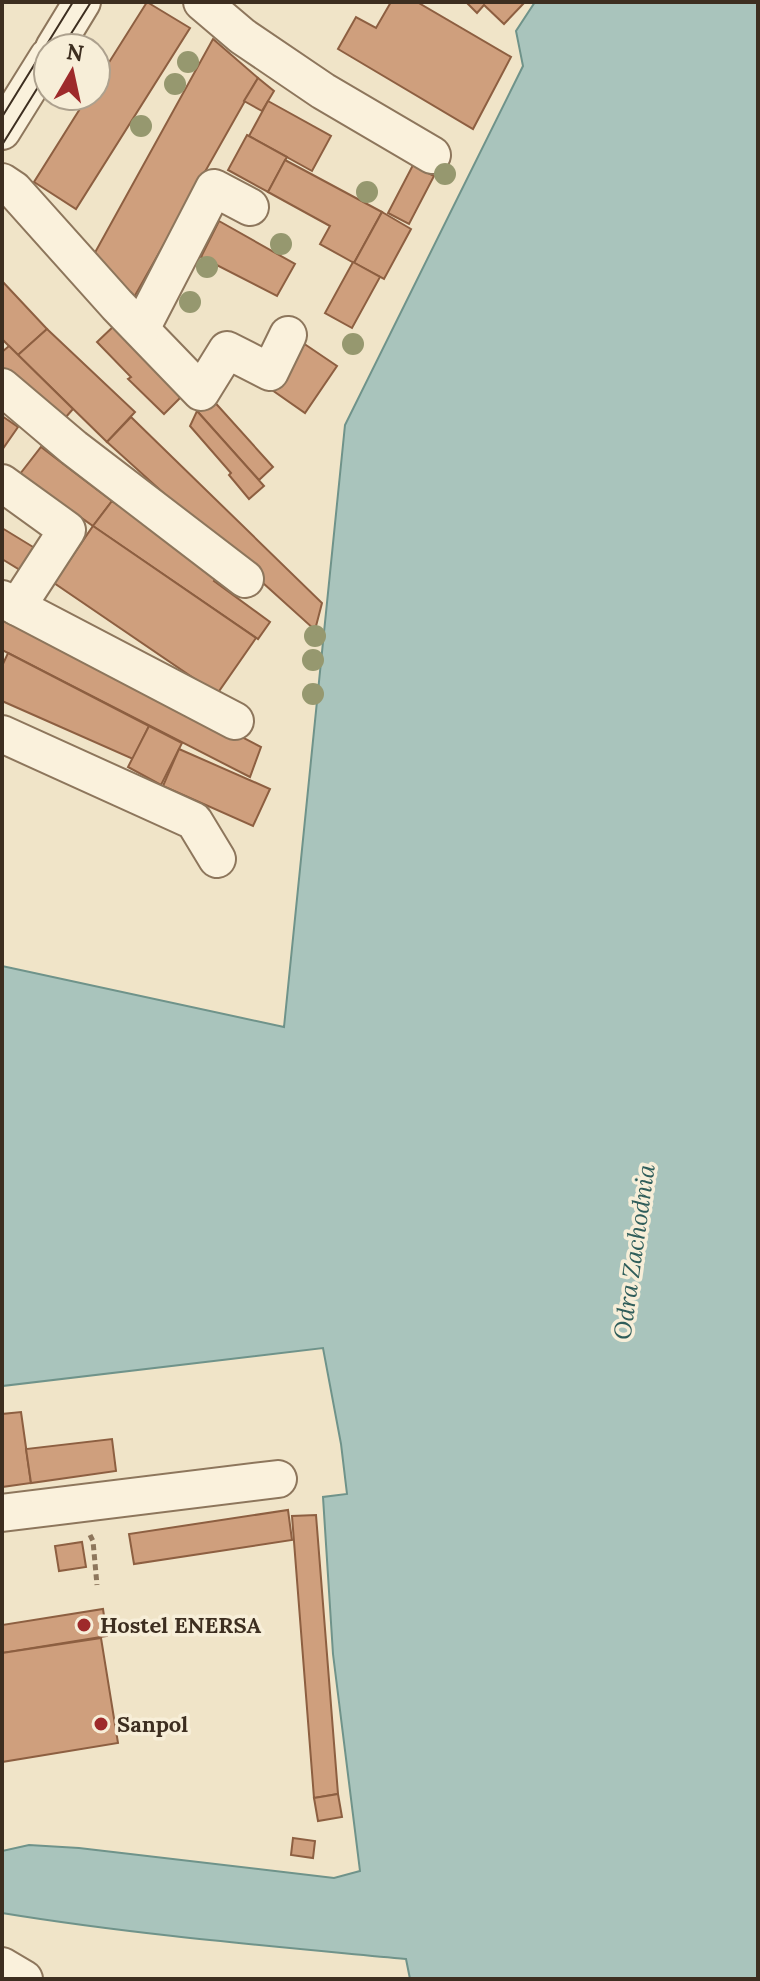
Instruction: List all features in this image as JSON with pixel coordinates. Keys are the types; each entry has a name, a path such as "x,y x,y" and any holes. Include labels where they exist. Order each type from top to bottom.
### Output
{"street":[{"path":"64,32 82,2"},
{"path":"202,2 242,36 323,91 432,155"},
{"path":"2,131 32,83"},
{"path":"2,182 14,190 201,392 227,350 270,372 288,335"},
{"path":"141,329 214,188 250,207"},
{"path":"2,387 74,448 245,579"},
{"path":"2,483 67,530 10,603 235,721"},
{"path":"2,734 194,821 217,859"},
{"path":"2,1513 278,1479"},
{"path":"2,1966 24,1979"}],"path":[{"path":"85,1532 92,1536 97,1585"}],"water":[{"name":"Odra Zachodnia","path":"535,2 758,2 758,1979 410,1979 406,1959 153,1934 2,1913 2,1851 29,1845 334,1878 360,1871 333,1654 323,1497 347,1494 323,1348 2,1386 2,966 284,1027 345,425 523,66 516,31"}],"building":[{"path":"147,2 190,28 76,209 34,182 78,112 112,112 112,58"},
{"path":"391,2 417,2 511,57 473,129 338,49 356,17 376,28"},
{"path":"469,2 525,2 504,24 484,5 477,13"},
{"path":"213,39 258,78 133,299 92,258"},
{"path":"258,78 274,91 262,111 244,101"},
{"path":"268,101 331,136 312,171 249,136"},
{"path":"247,135 287,157 268,192 228,170"},
{"path":"285,160 382,212 354,263 320,244 330,226 268,192"},
{"path":"413,165 434,176 409,224 388,213"},
{"path":"382,212 411,229 384,279 354,263"},
{"path":"219,221 295,264 277,296 201,257"},
{"path":"353,262 380,277 352,328 325,313"},
{"path":"2,281 47,329 18,355 2,339"},
{"path":"116,324 173,384 180,398 164,414 128,379 131,377 97,342"},
{"path":"47,329 135,412 107,442 18,355"},
{"path":"303,343 337,366 305,413 272,390"},
{"path":"9,346 73,409 58,426 2,371 2,352"},
{"path":"210,397 273,467 259,480 197,411"},
{"path":"197,411 264,486 249,499 190,426"},
{"path":"2,416 18,427 2,450"},
{"path":"131,417 322,603 315,630 107,442"},
{"path":"41,447 112,501 93,526 20,474"},
{"path":"112,501 219,574 214,581 270,622 258,639 93,526"},
{"path":"93,526 256,638 217,694 54,583"},
{"path":"2,528 38,550 25,573 2,559"},
{"path":"2,612 261,747 250,777 2,650"},
{"path":"8,653 149,726 133,759 2,701 2,666"},
{"path":"149,726 182,743 161,785 128,767"},
{"path":"179,749 270,789 253,826 163,786"},
{"path":"21,1412 31,1483 2,1487 2,1414"},
{"path":"112,1439 116,1471 31,1483 26,1449"},
{"path":"288,1510 292,1540 134,1564 129,1534"},
{"path":"316,1515 338,1794 314,1798 292,1516"},
{"path":"82,1542 86,1567 59,1571 55,1546"},
{"path":"103,1609 107,1636 2,1653 2,1625"},
{"path":"101,1638 118,1743 2,1762 2,1653"},
{"path":"338,1794 342,1817 318,1821 314,1798"},
{"path":"293,1838 315,1841 313,1858 291,1855"}],"tram line":[{"path":"2,117 73,2"},
{"path":"72,32 91,2"},
{"path":"2,145 32,97"}],"place":[{"name":"Hostel ENERSA","path":"84,1625"},
{"name":"Sanpol","path":"101,1724"}]}
